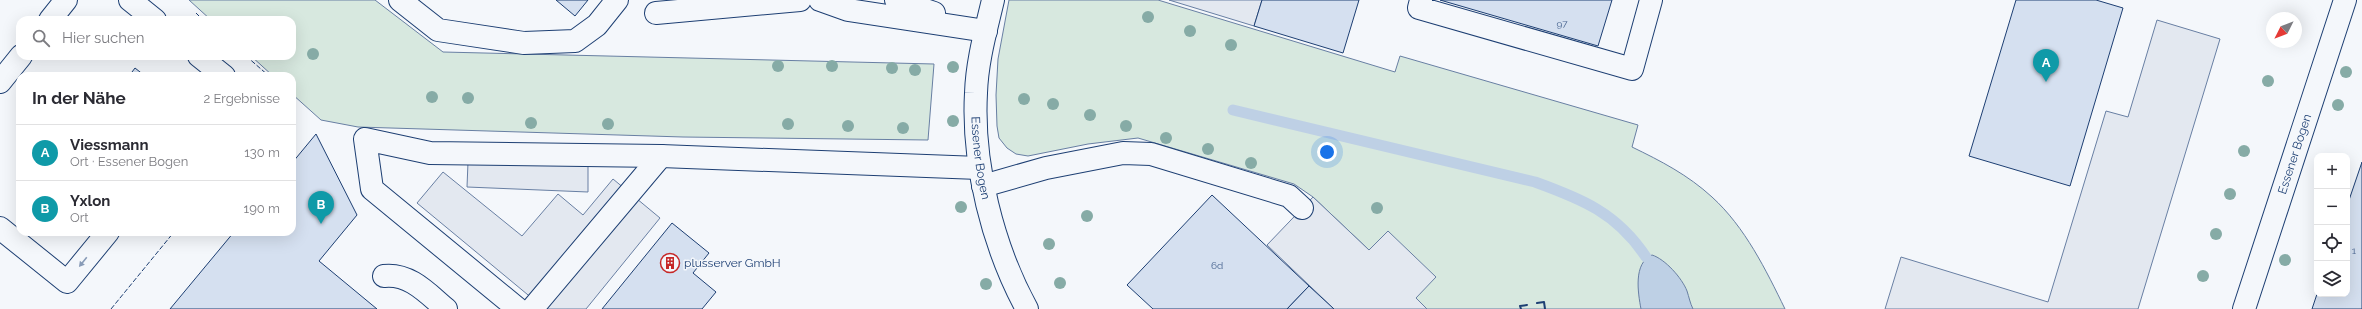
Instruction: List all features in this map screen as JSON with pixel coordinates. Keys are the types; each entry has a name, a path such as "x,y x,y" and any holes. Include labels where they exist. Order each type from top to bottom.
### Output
{"street":[{"path":"53,16 66,0"},
{"path":"130,0 150,16"},
{"path":"400,0 438,30 524,43 575,41 596,25 617,0"},
{"path":"656,14 800,0"},
{"path":"820,0 848,10 986,31"},
{"path":"896,0 986,31"},
{"name":"Essener Bogen","path":"993,0 986,31 976,93 981,177 994,230 1008,269 1027,309"},
{"path":"1421,0 1419,8 1632,69 1651,0"},
{"name":"Essener Bogen","path":"2244,309 2345,0"},
{"path":"0,82 18,60"},
{"path":"204,60 219,72"},
{"path":"518,309 372,189 365,139 430,153 661,156 981,177 1123,153 1151,154 1289,196 1302,208"},
{"path":"532,309 661,156"},
{"path":"0,228 67,282 105,236"},
{"path":"384,276 396,274 413,282 446,309"}],"shaded area":[{"path":"189,0 375,0 443,52 934,64 928,140 683,137 358,127 321,120 296,98 296,72 269,72 255,60 296,60 296,16 207,16"},
{"path":"1009,0 1158,0 1395,72 1400,56 1638,125 1632,147 1684,175 1703,189 1724,209 1745,235 1785,309 1427,309 1416,298 1388,231 1369,250 1313,197 1294,184 1138,138 1088,144 1028,156 1016,154 1007,148 999,138 997,126 996,95 998,59"},
{"path":"1169,0 1262,0 1254,26"},
{"path":"2157,20 2220,39 2138,309 1885,309 1901,257 2048,302 2106,111 2128,117"},
{"path":"468,162 588,166 588,192 467,187"},
{"path":"443,172 522,236 558,194 583,215 613,179 660,218 586,309 545,309 417,203"},
{"path":"1313,197 1369,250 1388,231 1436,277 1416,298 1427,309 1334,309 1267,245"}],"water":[{"path":"1652,255 1662,260 1677,275 1685,286 1693,309 1641,309 1638,287 1639,271 1646,259"}],"building":[{"path":"556,0 588,0 575,16"},
{"path":"1262,0 1359,0 1343,53 1254,26"},
{"path":"1440,0 1612,0 1598,46"},
{"path":"2016,0 2096,0 2123,8 2070,186 1969,156"},
{"path":"135,68 140,72 132,72"},
{"path":"316,134 357,215 319,261 377,309 170,309 231,236 296,236 296,158"},
{"path":"2362,162 2362,309 2312,309 2316,297 2350,297 2350,197"},
{"path":"1212,195 1309,286 1287,309 1153,309 1127,285"},
{"name":"plusserver GmbH","path":"672,223 709,253 693,273 716,292 702,309 602,309"},
{"path":"1309,286 1334,309 1287,309"}],"waterway":[{"path":"1233,110 1535,182 1583,202 1611,218 1635,242 1646,257"}],"fence":[{"path":"196,13 199,16"},
{"path":"251,60 264,72"},
{"path":"111,309 171,236"}],"wall":[{"path":"1537,303 1544,302 1545,309"},
{"path":"1521,309 1520,306 1527,305"}],"place":[{"name":"Viessmann","path":"2046,82"},
{"name":"Yxlon","path":"321,224"},
{"name":"plusserver GmbH","path":"670,263"}]}
